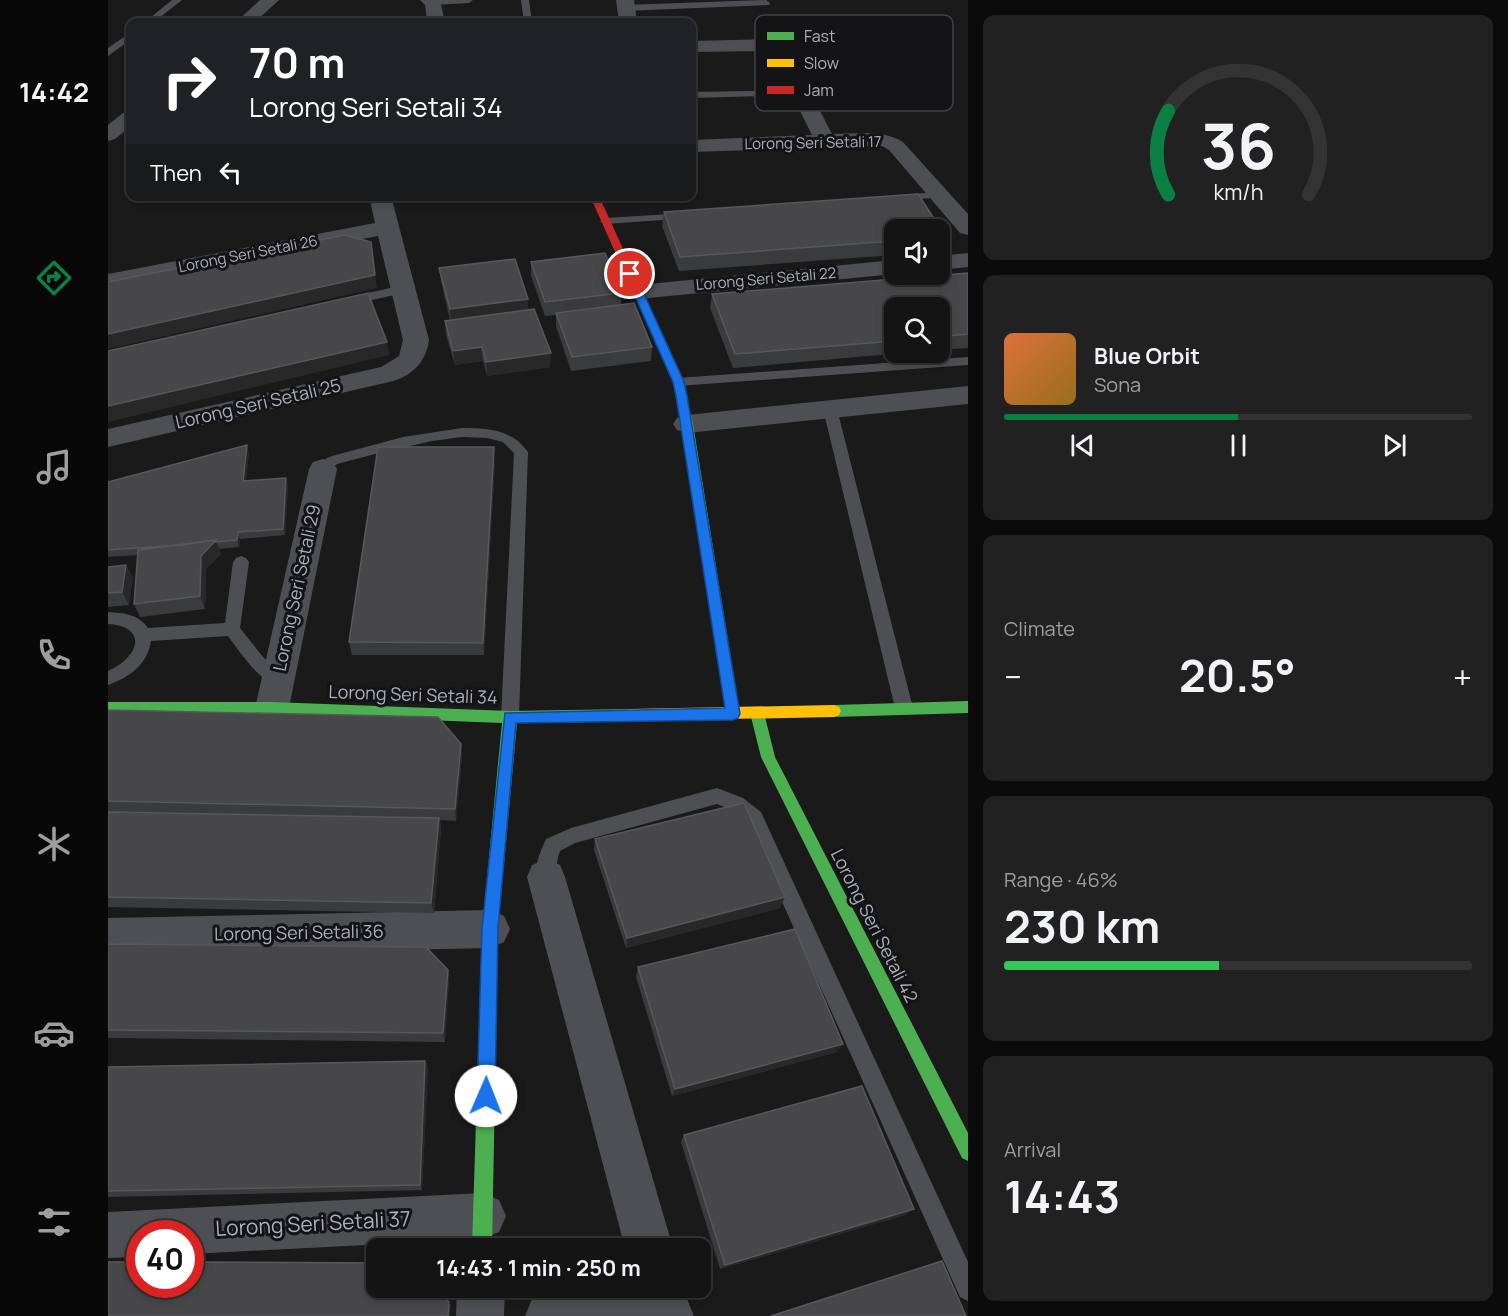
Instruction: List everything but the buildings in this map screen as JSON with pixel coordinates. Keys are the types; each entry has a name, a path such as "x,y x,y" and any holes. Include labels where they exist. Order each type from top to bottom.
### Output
{"street":[{"path":"250,18 270,0"},
{"path":"431,1 435,18"},
{"path":"696,47 755,46"},
{"path":"810,111 825,140"},
{"path":"108,135 126,120"},
{"name":"Lorong Seri Setali 17","path":"696,146 825,140 876,139 888,141 896,146 968,228"},
{"path":"381,201 404,289"},
{"path":"596,201 678,382 687,424 733,714"},
{"name":"Lorong Seri Setali 26","path":"108,281 388,227"},
{"path":"950,262 968,260"},
{"name":"Lorong Seri Setali 22","path":"638,292 884,268"},
{"name":"Lorong Seri Setali 25","path":"108,438 389,374 407,366 416,354 417,340 404,289"},
{"path":"687,424 968,395"},
{"name":"Lorong Seri Setali 29","path":"274,694 323,469"},
{"name":"Lorong Seri Setali 34","path":"108,708 274,694 510,717 733,714 968,707"},
{"name":"Lorong Seri Setali 42","path":"757,713 768,756 968,1152"},
{"path":"482,1232 490,928 510,717"},
{"path":"546,877 646,1238"},
{"name":"Lorong Seri Setali 36","path":"108,937 490,928"},
{"name":"Lorong Seri Setali 37","path":"108,1234 482,1232"},
{"path":"480,1316 481,1298"},
{"path":"549,1316 664,1302"}],"lane":[{"path":"154,18 178,0"},
{"path":"431,1 469,0"},
{"path":"525,0 527,18"},
{"path":"626,10 766,3"},
{"path":"108,53 126,39"},
{"path":"696,95 755,94"},
{"path":"879,200 938,195"},
{"path":"606,221 703,214"},
{"path":"334,305 404,289"},
{"path":"678,382 968,362"},
{"path":"830,409 904,708"},
{"path":"323,469 332,461 435,435 494,434 508,437 517,444 521,453 510,717"},
{"path":"241,562 232,629 257,662 274,694"},
{"path":"108,618 119,618 135,623 144,634 143,650 133,664 116,676 108,678"},
{"path":"144,634 232,629"},
{"path":"546,877 546,863 553,845 571,836 717,796 737,804 754,818 968,1289"}],"traffic: fast":[{"path":"663,348 678,382 687,424 733,714"},
{"path":"834,711 968,707"},
{"path":"108,708 272,708 510,717 630,715"},
{"path":"757,713 768,757 968,1152"},
{"path":"482,1238 490,929 510,717"}],"traffic: slow":[{"path":"630,715 834,711"}],"traffic: jam":[{"path":"596,201 663,348"}],"route":[{"path":"486,1096 490,928 510,717 733,714 682,396 678,382 630,274"}]}
